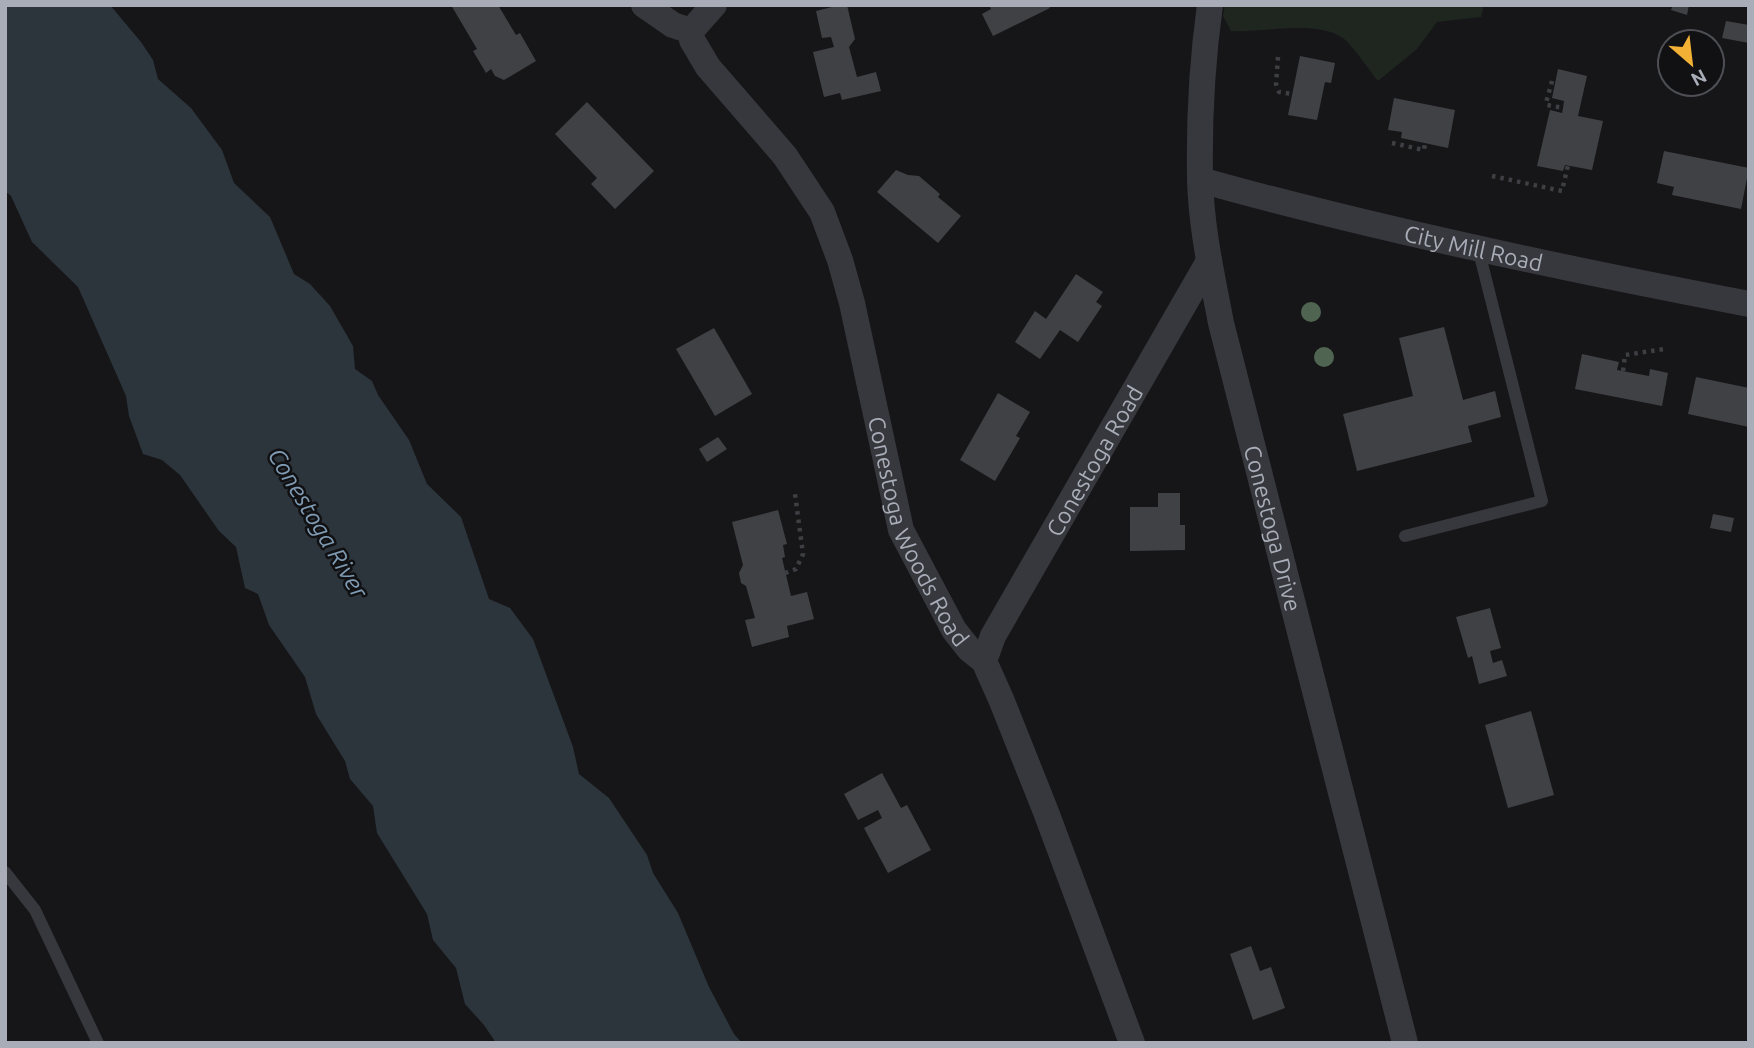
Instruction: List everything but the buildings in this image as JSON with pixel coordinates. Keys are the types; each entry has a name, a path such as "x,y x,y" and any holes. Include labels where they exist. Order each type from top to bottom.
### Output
{"street":[{"path":"644,5 673,25 691,31 714,5"},
{"name":"Conestoga Drive","path":"1210,5 1202,81 1200,180 1209,261 1225,336 1405,1043"},
{"name":"Conestoga Woods Road","path":"691,31 692,40 708,67 785,156 822,212 852,303 901,530 954,630 969,649 984,661 1046,811 1132,1043"},
{"name":"City Mill Road","path":"1200,180 1282,203 1630,281 1749,304"},
{"name":"Conestoga Road","path":"984,661 1000,624 1209,261"}],"lane":[{"path":"1405,536 1542,501 1478,247"},
{"path":"5,872 35,910 98,1043"}],"path":[{"path":"1278,57 1276,84 1279,92 1292,94"},
{"path":"1552,81 1546,103 1563,108"},
{"path":"1392,143 1424,150 1425,143"},
{"path":"1492,176 1562,191 1568,165"},
{"path":"1622,371 1625,355 1665,349"},
{"path":"785,572 796,569 803,554 795,494"}],"shaded area":[{"path":"1225,5 1484,5 1481,17 1437,22 1417,49 1378,81 1347,42 1333,33 1305,28 1231,31 1223,16"}],"water":[{"name":"Conestoga River","path":"5,5 110,5 153,60 158,79 191,108 222,150 234,183 270,217 294,274 310,284 330,306 353,346 355,369 372,381 378,395 409,440 427,484 461,517 489,599 510,608 533,639 573,747 579,774 609,798 647,855 653,873 678,913 709,987 734,1034 742,1043 496,1043 465,1004 456,968 433,940 427,914 377,833 373,806 350,779 345,761 316,714 305,677 269,625 258,594 245,588 236,547 219,531 180,475 162,460 143,454 129,416 126,396 78,287 32,242 11,196 5,191"}]}
